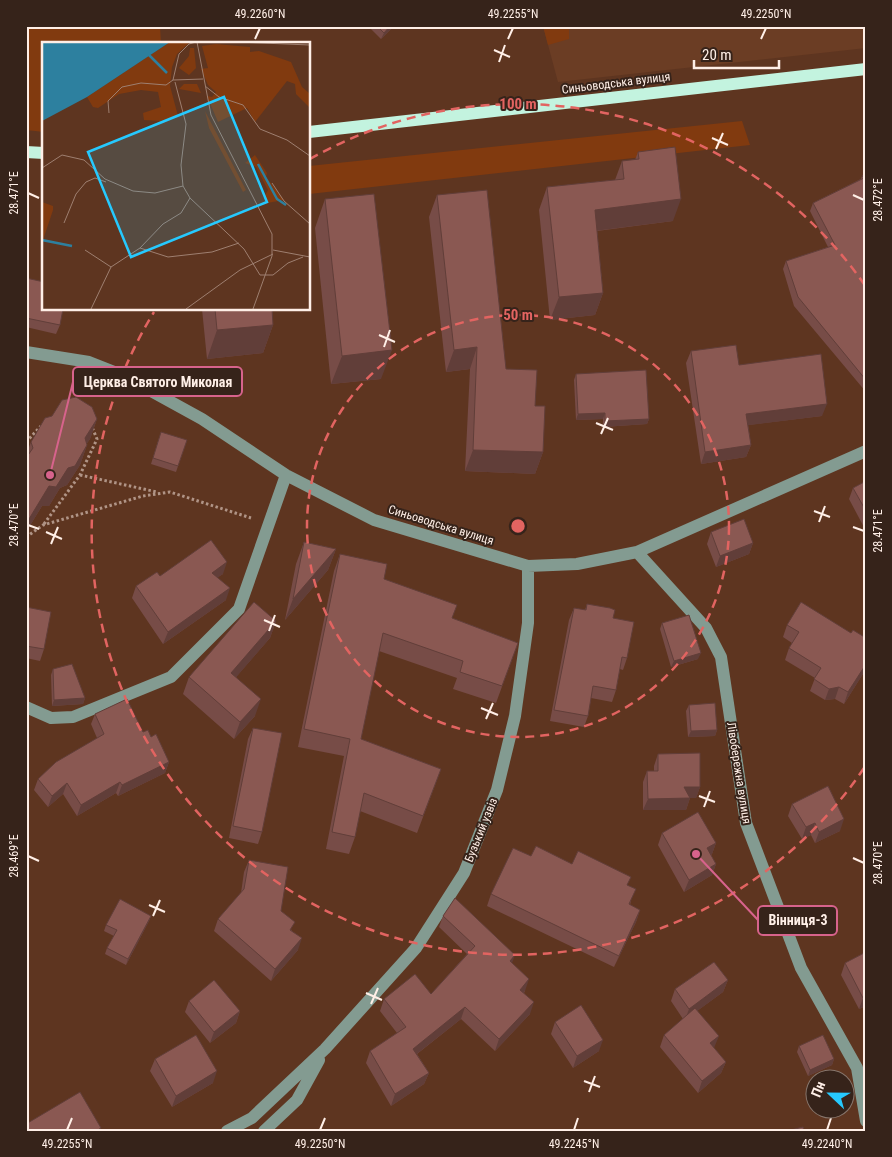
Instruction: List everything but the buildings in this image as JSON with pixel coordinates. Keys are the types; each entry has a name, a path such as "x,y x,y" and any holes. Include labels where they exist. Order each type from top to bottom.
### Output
{"main road":[{"name":"Синьоводська вулиця","path":"310,132 866,69"},
{"path":"26,152 42,152"}],"street":[{"name":"Синьоводська вулиця","path":"26,352 89,362 122,375 202,419 286,475 374,520 528,566 577,564 637,552 866,451"},
{"path":"26,707 51,718 73,717 171,677 239,610 286,475"},
{"name":"Лівобережна вулиця","path":"637,552 706,628 721,657 746,824 801,968 861,1064 866,1121"},
{"name":"Бузький узвіз","path":"227,1131 252,1118 326,1050 416,948 464,872 497,790 515,716 528,623 528,566"},
{"name":"Бузький узвіз","path":"264,1131 297,1100 326,1050"}],"path":[{"path":"26,442 45,422"},
{"path":"26,533 29,535 43,525 80,475 96,438 90,424"},
{"path":"80,475 160,493"},
{"path":"43,525 143,496 170,492 269,524"}],"shaded area":[{"path":"26,26 160,26 161,42 42,42 42,132 26,130"},
{"path":"543,26 866,26 866,48 558,82"},
{"path":"543,26 569,26 569,39 548,45"},
{"path":"742,121 750,145 310,194 310,166"}],"place":[{"name":"Церква Святого Миколая","path":"50,475"},
{"name":"Вінниця-3","path":"696,854"}]}
